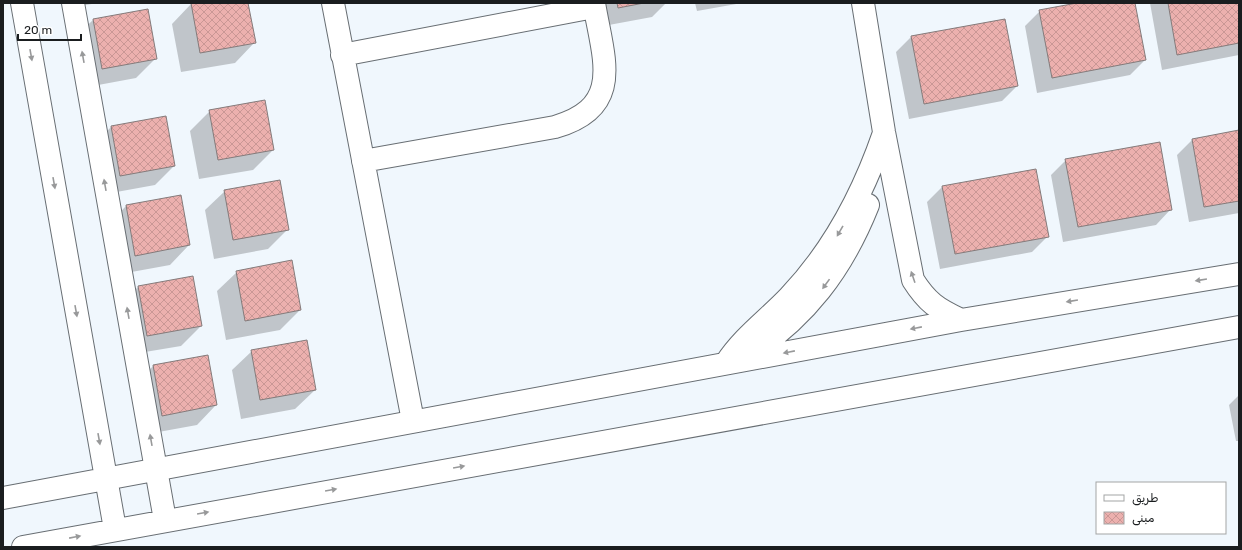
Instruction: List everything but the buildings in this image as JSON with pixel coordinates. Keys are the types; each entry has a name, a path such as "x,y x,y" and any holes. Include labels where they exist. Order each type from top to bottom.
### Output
{"street":[{"path":"22,3 115,529"},
{"path":"73,3 165,520"},
{"path":"333,3 413,422"},
{"path":"863,3 884,132 913,280 925,298 941,311 961,320"},
{"path":"342,54 594,5 606,74 601,93 590,110 574,122 555,127 363,161"},
{"path":"732,362 768,342 795,319 819,293 840,264 857,234 870,200 879,167 884,132"},
{"path":"3,498 961,320 1239,274"},
{"path":"23,547 115,529 1239,327"}]}
